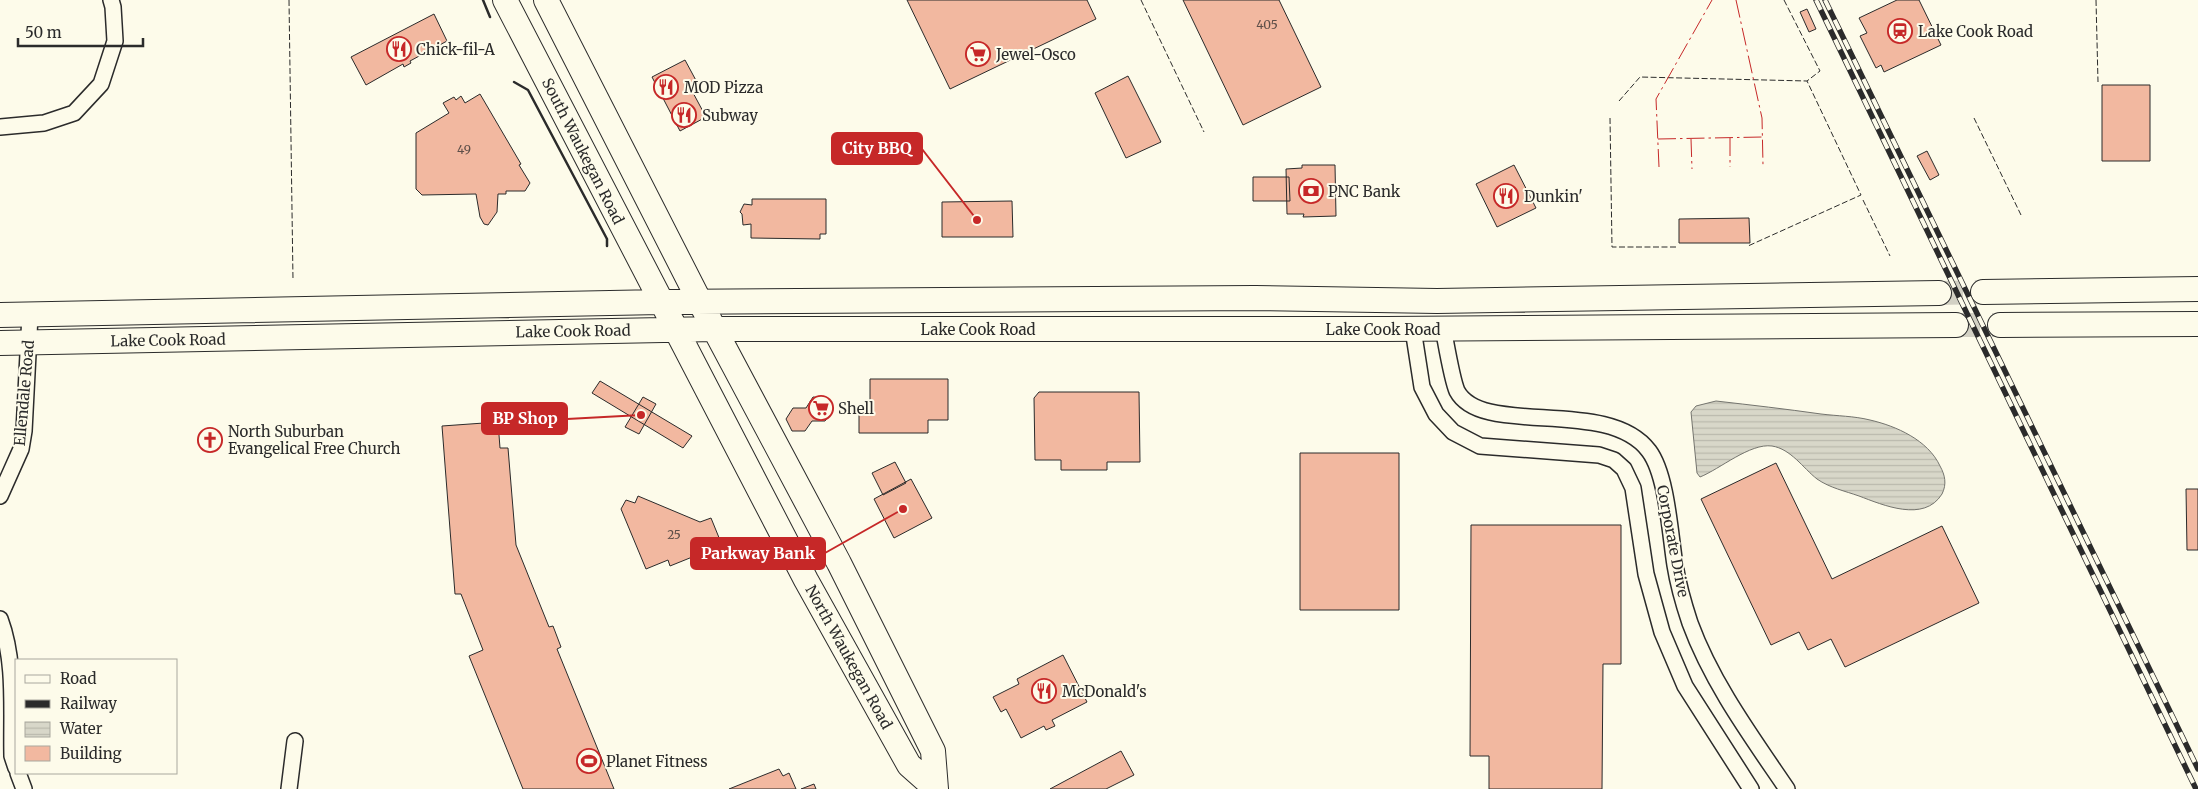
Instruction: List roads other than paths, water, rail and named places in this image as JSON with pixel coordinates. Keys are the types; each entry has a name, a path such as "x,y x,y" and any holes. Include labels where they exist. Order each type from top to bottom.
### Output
{"main road":[{"name":"South Waukegan Road","path":"505,0 676,330"},
{"path":"546,0 700,302"},
{"path":"1983,292 2198,289"},
{"name":"Lake Cook Road","path":"0,315 661,302 1255,298 1437,300 1940,293"},
{"name":"North Waukegan Road","path":"700,302 839,563 933,751 936,789"},
{"path":"2000,325 2198,324"},
{"name":"Lake Cook Road","path":"0,342 715,329 1413,329 1956,325"},
{"name":"North Waukegan Road","path":"676,330 806,580 909,765 936,789"}],"street":[{"path":"0,127 44,124 74,113 101,84 115,42 111,0"},
{"name":"Ellendale Road","path":"0,496 21,449 24,431 30,315"},
{"name":"Corporate Drive","path":"1443,328 1457,391 1469,404 1490,413 1572,418 1606,426 1629,434 1649,451 1662,480 1675,568 1690,622 1712,672 1787,789"},
{"name":"Corporate Drive","path":"1413,329 1422,387 1436,414 1453,432 1480,446 1599,455 1614,460 1624,469 1632,488 1646,574 1662,632 1685,686 1751,789"},
{"path":"0,619 8,640 10,657 9,761"},
{"path":"289,789 295,741"},
{"path":"18,774 24,789"}],"water":[{"path":"1716,401 1858,418 1890,426 1919,442 1935,457 1944,476 1944,490 1934,503 1925,508 1914,510 1891,507 1827,485 1817,479 1791,455 1772,446 1754,448 1700,477 1697,473 1691,412 1696,406"}],"tunnel":[{"path":"1939,293 1983,292"},
{"path":"1956,325 2000,325"}],"railway":[{"path":"1816,0 2196,789"},
{"path":"1825,0 2198,769"}],"place":[{"name":"Lake Cook Road","path":"1900,31"},
{"name":"Chick-fil-A","path":"399,49"},
{"name":"Jewel-Osco","path":"978,54"},
{"name":"MOD Pizza","path":"666,87"},
{"name":"Subway","path":"684,115"},
{"name":"PNC Bank","path":"1311,191"},
{"name":"Dunkin'","path":"1506,196"},
{"name":"City BBQ","path":"977,220"},
{"name":"Shell","path":"821,408"},
{"name":"BP Shop","path":"641,415"},
{"name":"North Suburban Evangelical Free Church","path":"210,440"},
{"name":"Parkway Bank","path":"903,509"},
{"name":"McDonald's","path":"1044,691"},
{"name":"Planet Fitness","path":"589,761"}]}
